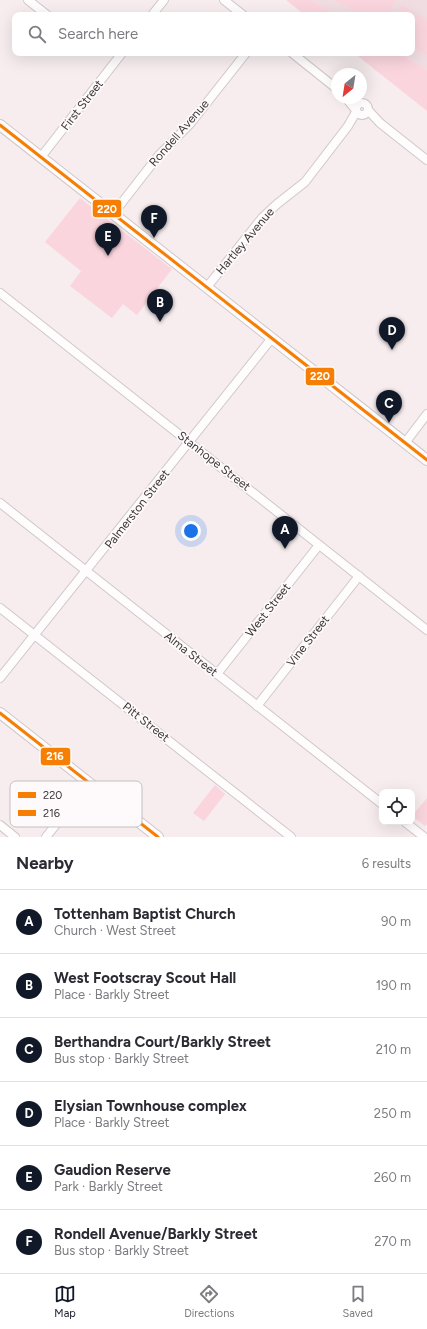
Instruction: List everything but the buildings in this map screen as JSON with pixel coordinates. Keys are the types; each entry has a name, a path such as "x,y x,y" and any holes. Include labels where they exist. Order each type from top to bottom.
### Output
{"street":[{"path":"28,0 43,12"},
{"path":"154,12 164,0"},
{"path":"224,0 239,12"},
{"name":"First Street","path":"41,157 120,56"},
{"name":"Rondell Avenue","path":"113,214 159,155 190,124 244,56"},
{"path":"296,56 331,84"},
{"path":"353,104 427,160"},
{"path":"356,104 361,111"},
{"name":"Hartley Avenue","path":"208,287 262,218 276,204 305,182 361,111"},
{"path":"0,125 427,460"},
{"name":"Stanhope Street","path":"0,293 427,630"},
{"name":"Palmerston Street","path":"0,678 272,338"},
{"path":"405,443 427,414"},
{"name":"Alma Street","path":"0,503 379,802"},
{"name":"West Street","path":"217,674 319,545"},
{"name":"Vine Street","path":"257,706 359,576"},
{"name":"Pitt Street","path":"0,608 291,837"},
{"path":"0,713 88,781"},
{"path":"142,824 158,837"},
{"path":"0,825 15,837"},
{"path":"409,825 424,837"},
{"path":"46,837 54,827"}],"shaded area":[{"path":"286,0 312,0 332,12 301,12"},
{"path":"312,0 427,0 427,70 405,56 415,56 415,12 332,12"},
{"path":"335,0 395,0 389,12 356,12"},
{"path":"402,5 413,12 398,12"},
{"path":"415,13 427,21 427,55 415,48"},
{"path":"358,56 405,56 427,70 427,111"},
{"path":"80,198 172,269 137,315 123,304 112,318 70,286 81,271 45,242"},
{"path":"215,785 225,794 204,821 193,813"},
{"path":"427,798 427,824 425,826 415,818 415,812"}],"transit line":[{"name":"220","path":"0,125 427,460"},
{"name":"216","path":"0,713 87,781"},
{"name":"216","path":"142,824 158,837"}],"place":[{"name":"Rondell Avenue/Barkly Street","path":"154,238"},
{"name":"Gaudion Reserve","path":"108,256"},
{"name":"West Footscray Scout Hall","path":"160,322"},
{"name":"Elysian Townhouse complex","path":"392,350"},
{"name":"Berthandra Court/Barkly Street","path":"389,423"},
{"name":"Tottenham Baptist Church","path":"285,549"}]}
